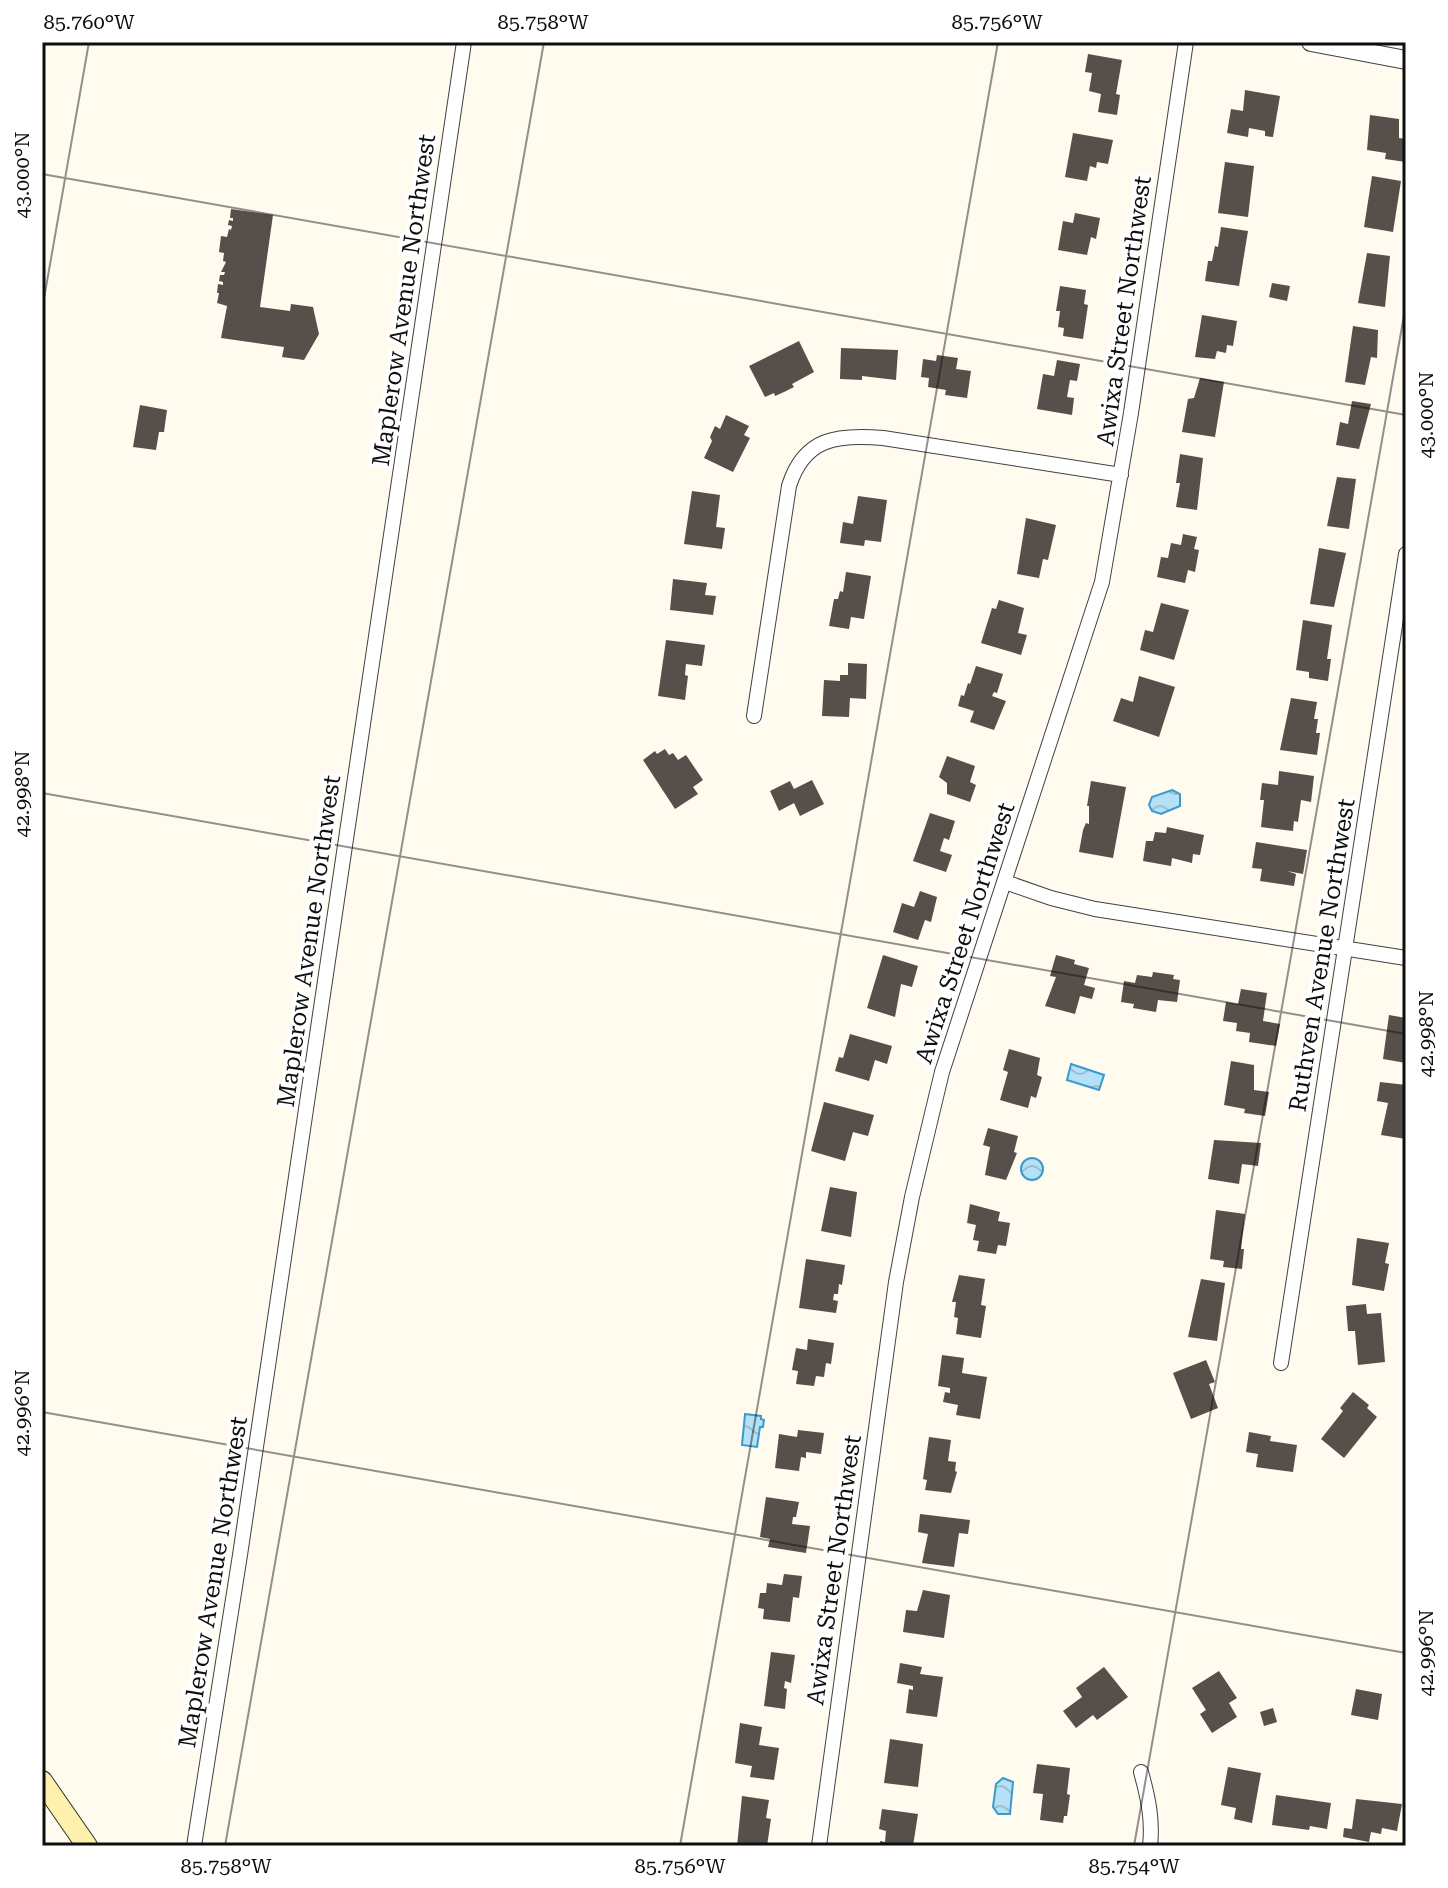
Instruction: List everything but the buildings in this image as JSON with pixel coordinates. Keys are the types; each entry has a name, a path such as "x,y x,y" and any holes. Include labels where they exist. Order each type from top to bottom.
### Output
{"main road":[{"path":"42,1781 87,1846"}],"street":[{"name":"Maplerow Avenue Northwest","path":"194,1846 243,1539 464,42"},
{"name":"Awixa Street Northwest","path":"819,1846 904,1237 942,1072 1093,612 1108,556 1186,42"},
{"path":"1311,42 1406,60"},
{"path":"754,716 789,486 802,458 823,442 845,436 883,438 1121,475"},
{"name":"Ruthven Avenue Northwest","path":"1281,1363 1406,554"},
{"path":"1005,882 1095,909 1406,958"},
{"path":"1141,1772 1150,1805 1150,1846"}],"water":[{"path":"1172,790 1180,794 1180,806 1161,814 1152,811 1149,805 1152,797"},
{"path":"1071,1064 1104,1075 1099,1090 1067,1080"},
{"path":"1028,1158 1036,1158 1043,1169 1036,1180 1028,1180 1021,1173 1021,1165"},
{"path":"745,1414 761,1416 764,1420 757,1447 742,1445"},
{"path":"1003,1778 1013,1782 1010,1814 998,1814 993,1807 996,1784"}]}
